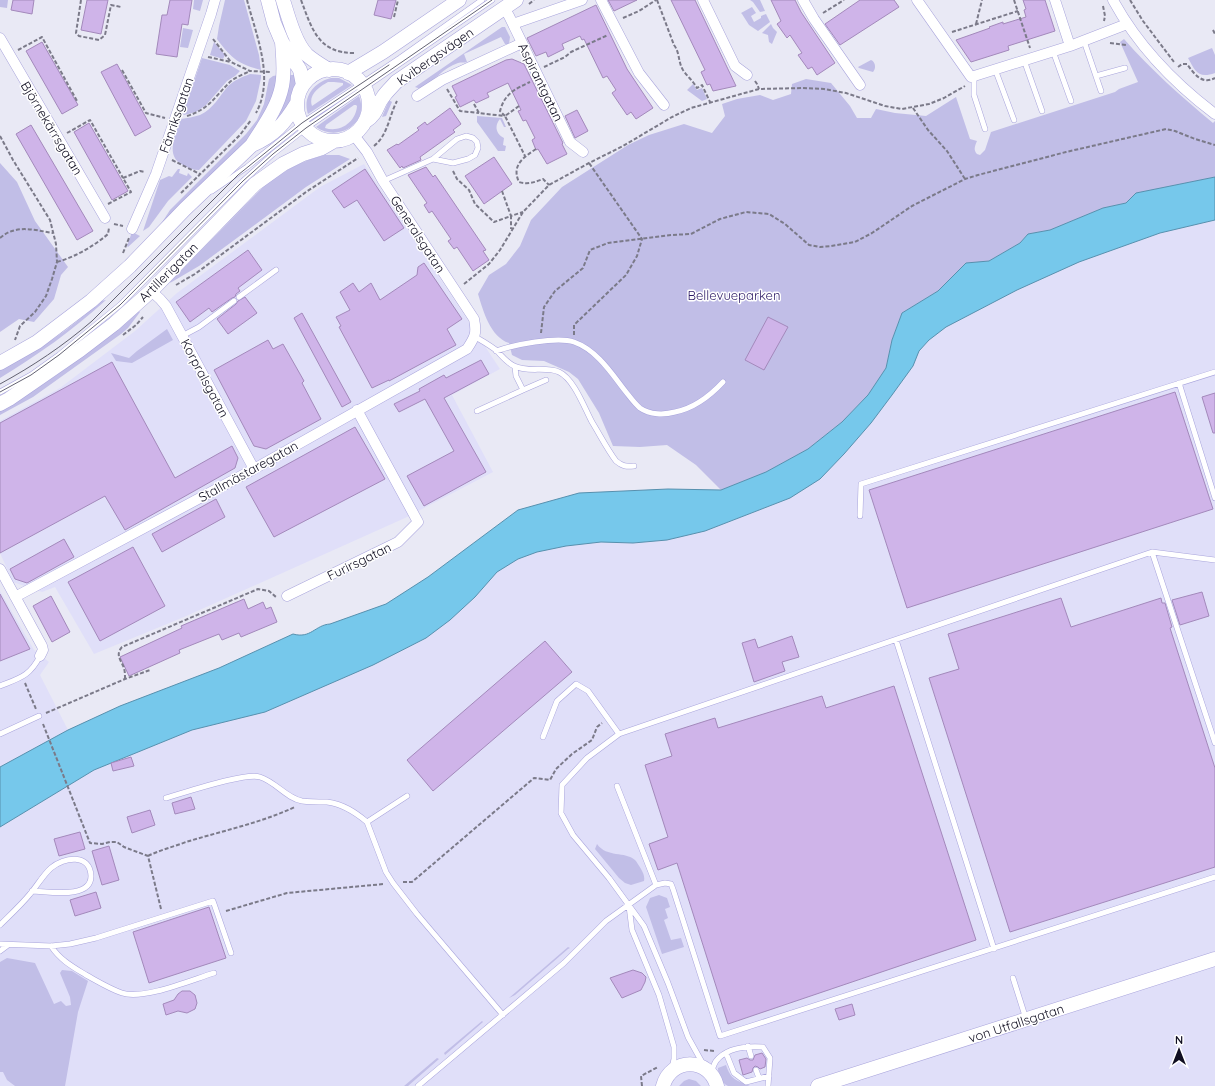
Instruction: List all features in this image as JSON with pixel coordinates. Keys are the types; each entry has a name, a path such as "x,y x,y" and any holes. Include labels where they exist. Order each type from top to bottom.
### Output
{"main road":[{"path":"268,0 274,23 282,42 300,70 303,85"},
{"path":"283,0 288,17 306,54 329,70"},
{"path":"348,73 366,63 459,0"},
{"name":"Kvibergsvägen","path":"364,122 376,111 382,97 391,98 396,82 516,0"},
{"path":"0,363 37,342 91,301 130,266 185,209 252,144 277,102 282,86 284,72 282,42"},
{"path":"334,141 318,138 304,126 298,114 297,103 299,94 303,85 314,74 329,70 340,70 355,77 363,86 368,98 368,108 364,122"},
{"path":"252,144 265,139 284,124 297,103"},
{"name":"Artillerigatan","path":"0,404 80,350 156,295 255,184 283,164 303,154 322,148 334,141 344,139 353,134 364,122"},
{"name":"von Utfallsgatan","path":"818,1086 1215,959"},
{"path":"662,1086 666,1077 672,1071 679,1066 687,1064 700,1066 709,1071 716,1081 717,1086"}],"street":[{"name":"Fänriksgatan","path":"130,228 162,156 215,0"},
{"path":"513,24 582,0"},
{"path":"601,0 639,73 664,105"},
{"path":"703,0 735,66 747,75"},
{"path":"803,0 814,19 860,85"},
{"path":"917,0 971,77 969,78 995,69 1024,55 1053,51 1070,46 1127,24"},
{"path":"1055,0 1070,46"},
{"path":"1110,1 1152,57 1190,94 1215,114"},
{"name":"Aspirantgatan","path":"504,8 522,43 535,76 570,142 583,152"},
{"name":"Björnekärrsgatan","path":"0,38 105,218"},
{"path":"417,96 442,80 522,43"},
{"name":"Generalsgatan","path":"353,134 367,152 383,180 474,319 476,328 475,337"},
{"name":"Korpralsgatan","path":"156,295 166,306 254,469"},
{"name":"Stallmästaregatan","path":"15,597 254,469 467,349 475,337"},
{"name":"Furirsgatan","path":"287,596 398,542 418,522 357,410"},
{"path":"0,569 42,646 43,650 40,656"}],"lane":[{"path":"363,86 482,0"},
{"path":"185,209 247,168 304,126 492,0"},
{"path":"1084,41 1101,92"},
{"path":"1053,51 1071,101"},
{"path":"1024,55 1042,111"},
{"path":"1096,76 1125,68"},
{"path":"995,69 1014,120"},
{"path":"969,78 985,130"},
{"path":"0,392 31,374 59,355 120,306 243,181 304,126"},
{"path":"383,180 433,159 457,139 466,136 473,138 477,142 478,148 475,155 468,159 453,163 433,159"},
{"path":"239,297 276,270"},
{"path":"182,336 199,327 234,301"},
{"path":"475,337 484,342 515,367 526,369 547,369 566,376 576,390 592,421 616,461 622,466 634,466"},
{"path":"496,351 507,347 561,339 574,342 599,358 640,408 651,413 664,414 684,411 713,393 723,382"},
{"path":"515,367 516,376 523,390"},
{"path":"860,516 861,484 1215,372"},
{"path":"477,411 546,380"},
{"path":"1179,383 1215,498"},
{"path":"768,1086 770,1058 763,1047 748,1046 726,1052 716,1060 709,1071 688,1037 668,983 644,926 609,878 573,835 561,813 562,785 587,758 619,734 1152,552 1215,560"},
{"path":"1152,552 1215,743"},
{"path":"896,640 994,949"},
{"path":"0,686 23,677 34,667 40,656"},
{"path":"544,737 556,701 576,684 588,692 619,734"},
{"path":"0,734 38,714"},
{"path":"166,798 243,777 260,776 294,798 303,801 329,802 343,806 355,812 367,822 386,872 393,883 416,914 503,1015"},
{"path":"617,786 656,885"},
{"path":"367,822 407,796"},
{"path":"0,925 32,891 48,871 60,863 69,860 78,859 85,861 88,865 91,877 90,883 86,888 62,893 32,891"},
{"path":"418,1086 564,963 606,921 656,885 665,883 671,884 720,1036 1215,877"},
{"path":"0,944 51,946 70,944 96,938 213,900 231,953"},
{"path":"629,905 632,930 659,995 674,1047 672,1071"},
{"path":"0,951 8,945"},
{"path":"51,946 56,954 68,965 96,981 122,993 151,993 214,973"},
{"path":"1013,978 1026,1020"},
{"path":"748,1046 751,1056"},
{"path":"726,1052 734,1073 746,1082 769,1076"},
{"path":"756,1070 759,1078"}],"path":[{"path":"81,0 76,33 79,36 99,40 105,35 111,5 121,7"},
{"path":"247,0 262,58 264,72 264,87 256,113"},
{"path":"301,0 315,34 325,46 334,50 360,54 366,63"},
{"path":"394,17 398,0"},
{"path":"612,21 639,11 656,0 674,45 678,50 683,70 697,88 702,85 710,102"},
{"path":"814,19 844,0"},
{"path":"976,24 982,0"},
{"path":"1014,0 1030,48 1024,55"},
{"path":"1130,0 1142,21 1182,71"},
{"path":"1110,1 1102,5 1105,16 1104,22 1101,25 1107,42 1126,45"},
{"path":"942,35 1018,10"},
{"path":"1214,30 1215,34"},
{"path":"525,156 505,116 500,111 502,105 512,91 571,52 617,31"},
{"path":"204,34 214,39 231,62"},
{"path":"12,53 42,37 77,101"},
{"path":"197,54 231,62 250,71 264,72"},
{"path":"1178,67 1182,64 1187,64 1199,78 1205,80 1215,78"},
{"path":"122,70 146,113 166,119 176,116 184,117 196,113 208,106 232,80 250,71"},
{"path":"455,291 489,264 500,250 511,230 524,212 549,186 589,162 623,146 672,117 691,108 759,89 824,89 860,97 885,106 902,109 913,108 944,98 967,84 969,78"},
{"path":"442,80 460,111 505,116 519,106"},
{"path":"379,142 384,136 392,110 391,98"},
{"path":"474,104 479,113"},
{"path":"913,108 928,130 947,151 965,179"},
{"path":"181,193 240,135 252,119"},
{"path":"62,136 90,120 131,192 102,208"},
{"path":"540,342 544,307 555,291 583,268 590,250 608,243 691,234 720,219 746,212 769,214 785,224 809,245 820,248 855,242 872,233 912,206 965,179 1066,152 1166,129 1215,145"},
{"path":"0,136 50,220 56,244 57,262 46,296 35,312 20,326 16,337"},
{"path":"536,149 520,161 516,175 519,182 525,184 531,184 543,179 549,186"},
{"path":"162,156 200,174"},
{"name":"Artillerigatan","path":"156,295 195,274 306,192 353,161"},
{"path":"589,162 642,239"},
{"path":"453,163 453,173 469,190 474,204 494,222 524,212"},
{"path":"123,178 140,171 146,172"},
{"path":"502,191 511,216 511,230"},
{"path":"57,262 65,260 96,244 108,234 110,224 130,228 122,258"},
{"path":"0,238 6,233 20,229 53,233"},
{"path":"574,342 574,325 626,275 637,256 642,239"},
{"path":"125,679 124,670 118,655 118,651 122,647 258,589 269,590 278,598 287,596"},
{"path":"23,677 38,714 150,670"},
{"path":"218,913 287,893 412,882 534,778 550,780 556,769 572,754 592,740 597,727 608,719"},
{"path":"49,738 90,842 102,844 117,842 124,847 148,856 194,840 280,814 297,806 303,801"},
{"path":"148,856 163,916"}],"shaded area":[{"path":"364,164 500,369 452,395 493,472 405,518 184,617 94,654 55,587 42,592 13,582 0,553 0,421 60,388 135,331 177,293 320,187"},
{"path":"1215,177 1215,220 1160,233 1079,262 1017,290 946,327 929,340 919,351 913,366 892,395 871,423 844,454 820,479 790,498 705,531 667,540 633,543 601,542 566,546 537,552 518,559 497,572 475,597 450,620 426,638 373,665 265,712 192,730 94,770 0,827 0,767 68,730 120,706 219,668 293,634 304,635 325,625 386,604 428,577 518,510 579,493 668,489 721,490 766,472 808,449 842,422 868,395 886,368 892,340 902,313 938,291 966,263 989,261 1020,243 1028,234 1050,230 1103,208 1126,203 1136,193"},
{"path":"1215,220 1215,1086 0,1086 0,827 94,770 192,730 265,712 373,665 426,638 450,620 475,597 497,572 518,559 537,552 566,546 601,542 633,543 667,540 705,531 790,498 844,454 871,423 892,395 913,366 919,351 929,340 946,327 1017,290 1079,262 1160,233"},
{"path":"0,591 34,650 49,662 40,675 68,730 0,767"}],"green space":[{"path":"0,0 8,0 7,8 0,7"},
{"path":"194,0 203,0 200,11 193,9"},
{"path":"225,0 244,0 259,55 261,70 241,63 231,56 217,39"},
{"path":"750,0 760,0 765,11 760,12"},
{"path":"752,7 756,13 751,16 754,22 766,14 770,22 758,31 749,25 741,13"},
{"path":"771,24 777,32 772,44 769,42 768,35 762,33"},
{"path":"502,27 505,27 510,37 509,44 505,44 501,37 464,54 467,62 453,65 421,89 415,87"},
{"path":"183,28 193,30 188,48 180,47"},
{"name":"Bellevueparken","path":"1124,39 1145,62 1178,93 1213,123 1215,121 1215,177 1137,193 1126,203 1103,208 1050,230 1028,234 1020,243 989,261 966,264 938,291 902,313 892,340 886,368 868,395 842,422 808,449 766,472 721,490 696,465 667,445 640,447 613,446 599,413 578,379 569,372 544,361 522,360 512,355 509,343 502,340 497,335 488,322 478,294 489,275 506,264 520,246 531,220 562,187 628,145 649,135 684,124 712,133 725,116 722,104 737,99 760,95 773,100 791,94 792,84 806,79 831,83 850,106 857,118 871,118 876,109 895,113 926,116 956,97 970,139 977,141 975,151 980,155 985,150 991,132 1115,92 1138,82 1120,42"},
{"path":"214,42 225,55 223,59 210,55"},
{"path":"1212,48 1215,55 1215,73 1205,75 1198,73 1188,58"},
{"path":"202,58 230,65 240,71 227,81 206,105 196,112 184,115 183,114"},
{"path":"871,60 874,62 875,66 873,72 858,67"},
{"path":"250,74 261,75 261,78 256,101 246,121 199,170 189,168 177,161 174,156 173,144 181,119 198,116 205,112 216,102 228,86"},
{"path":"279,75 276,95 249,138 159,227 170,210 246,134 257,120 264,104 269,79 273,76"},
{"path":"287,75 295,75 293,99 283,114 270,125"},
{"path":"339,78 352,85 308,114 308,96 315,86 325,80","holes":["328,82 343,83 343,85 312,106 311,102 315,92"]},
{"path":"693,84 697,90 702,88 707,99 702,101 687,90"},
{"path":"359,96 361,106 360,114 356,122 350,128 334,133 316,127","holes":["356,105 354,117 346,125 336,129 325,128 326,125"]},
{"path":"389,100 392,102 386,116 382,117"},
{"path":"477,116 502,118 506,127 504,127 500,119 497,124 497,130 504,138 503,145 506,146 505,151 498,151 477,122"},
{"path":"325,155 339,155 350,159 306,187 199,266 170,283 266,184 294,166"},
{"path":"0,163 17,182 35,221 68,267 61,275 54,299 34,322 19,319 0,332"},
{"path":"178,169 180,169 179,173 187,176 188,173 192,177 168,201 149,227 143,231 160,180 169,176 172,177"},
{"path":"132,232 140,236 128,247 127,246"},
{"path":"106,300 55,342 0,378 0,370 27,356 53,339 101,301"},
{"path":"139,311 140,312 128,328 121,334 33,397 0,415 0,410 55,376"},
{"path":"167,329 173,340 132,363 116,361 111,353 129,358"},
{"path":"597,844 606,851 631,857 635,860 643,873 644,881 631,885 625,883 595,849"},
{"path":"659,895 667,898 670,907 665,909 668,918 664,920 671,940 681,938 684,947 662,954 646,907 650,898"},
{"path":"568,947 570,948 515,995 509,998"},
{"path":"7,958 35,963 54,1004 61,1001 66,1006 71,1005 70,997 60,973 62,970 72,971 88,981 78,1012 65,1086 15,1086 7,1080 3,1072 0,1072 0,962"},
{"path":"482,1021 483,1022 445,1055 444,1053"},
{"path":"437,1058 439,1059 408,1086 404,1086"},
{"path":"726,1065 732,1077 750,1086 728,1086 723,1083 719,1076 718,1068"},
{"path":"689,1079 696,1081 701,1086 679,1086 684,1081"}],"building":[{"path":"13,0 34,0 32,14 11,10"},
{"path":"87,0 108,0 101,34 81,30"},
{"path":"170,0 192,0 188,25 182,24 177,57 156,54 162,15 167,15"},
{"path":"378,0 396,0 391,19 374,15"},
{"path":"608,0 637,0 614,11"},
{"path":"671,0 695,0 736,86 713,91 710,84 707,85 701,72 705,70"},
{"path":"771,0 795,0 801,12 835,63 817,75 812,67 808,69 798,55 802,53 790,35 787,38 777,24 781,21"},
{"path":"860,0 894,0 899,7 840,45 825,24"},
{"path":"1023,0 1045,0 1055,31 1008,46 1009,50 971,62 956,40 1003,22 1003,24 1026,17 1024,10 1026,9"},
{"path":"596,5 627,69 653,108 636,119 631,112 627,115 612,93 616,90 607,76 603,78 584,39 582,40 580,36 562,44 564,49 548,57 546,52 536,56 527,38"},
{"path":"42,42 78,105 62,114 26,51"},
{"path":"512,59 524,64 567,154 547,164 538,149 536,150 532,140 535,138 526,120 523,121 518,111 521,110 508,83 487,93 489,97 476,103 474,100 460,107 455,97 457,96 452,86 506,60"},
{"path":"117,64 151,127 135,136 101,72"},
{"path":"450,108 461,124 453,130 455,132 420,157 421,160 400,168 387,150 397,144 398,145 419,130 417,128 425,122 427,125"},
{"path":"577,110 588,131 575,138 565,116"},
{"path":"89,123 128,191 112,200 74,132"},
{"path":"31,125 93,231 77,240 16,134"},
{"path":"494,157 512,184 484,204 465,176"},
{"path":"426,167 433,177 435,175 486,250 483,251 489,260 473,271 457,247 454,249 448,241 451,239 432,211 429,213 424,205 427,203 408,175"},
{"path":"365,169 404,228 384,241 357,200 344,208 332,191"},
{"path":"248,250 262,270 238,288 240,291 235,297 212,312 209,308 190,322 176,302"},
{"path":"424,263 462,319 447,329 456,345 389,381 372,388 339,327 341,326 336,317 350,310 340,292 353,283 359,292 371,283 380,300 417,275 418,267"},
{"path":"245,297 257,313 228,334 217,319"},
{"path":"302,313 351,402 342,407 294,318"},
{"path":"768,317 788,327 764,370 745,360"},
{"path":"268,340 273,349 283,344 304,381 302,383 321,419 266,449 254,446 214,370"},
{"path":"481,360 489,374 444,398 486,472 424,506 407,476 454,451 425,399 399,412 394,404 420,391 419,389 444,375 446,378"},
{"path":"112,362 175,478 232,446 238,458 235,468 125,530 105,496 0,553 0,423"},
{"path":"1175,392 1213,509 907,608 869,490"},
{"path":"1215,393 1215,433 1213,433 1202,397"},
{"path":"355,427 385,479 274,537 246,487"},
{"path":"216,499 225,517 162,552 152,534"},
{"path":"64,539 74,557 27,583 15,579 10,569"},
{"path":"133,547 165,606 100,641 68,582"},
{"path":"1202,592 1209,616 1180,625 1172,600"},
{"path":"0,594 30,649 0,661"},
{"path":"51,596 70,632 52,642 33,606"},
{"path":"1061,598 1071,627 1161,598 1162,603 1165,603 1172,627 1170,628 1215,768 1215,867 1010,932 929,678 959,669 948,634"},
{"path":"244,599 248,609 263,602 266,609 271,607 277,622 241,637 239,633 222,640 219,634 179,650 180,653 129,676 120,657 182,628 181,626"},
{"path":"792,636 799,657 782,662 785,671 754,682 742,643 755,639 758,648"},
{"path":"545,641 572,672 433,791 407,760"},
{"path":"894,686 976,940 728,1024 677,863 658,870 649,844 668,837 645,765 672,756 665,734 715,718 718,728 822,696 826,708"},
{"path":"131,757 134,766 113,771 111,763"},
{"path":"191,797 195,809 175,814 172,803"},
{"path":"150,810 155,825 132,833 127,817"},
{"path":"80,832 85,849 59,856 54,839"},
{"path":"109,846 119,880 102,885 92,851"},
{"path":"96,892 101,908 75,916 70,900"},
{"path":"209,907 226,958 149,983 133,932"},
{"path":"633,970 642,973 646,977 645,982 641,990 622,998 610,978"},
{"path":"182,991 190,991 195,995 197,1003 195,1009 187,1013 178,1011 166,1015 163,1004 174,1000"},
{"path":"852,1004 855,1015 839,1020 835,1009"},
{"path":"762,1053 766,1059 765,1067 760,1069 755,1066 752,1072 743,1075 739,1060 747,1058 753,1060 755,1055"}],"tram line":[{"path":"0,392 31,375 59,355 120,305 243,181 273,154 306,128 492,0"},
{"path":"0,384 48,355 92,321 238,175 302,123 389,65"}]}
